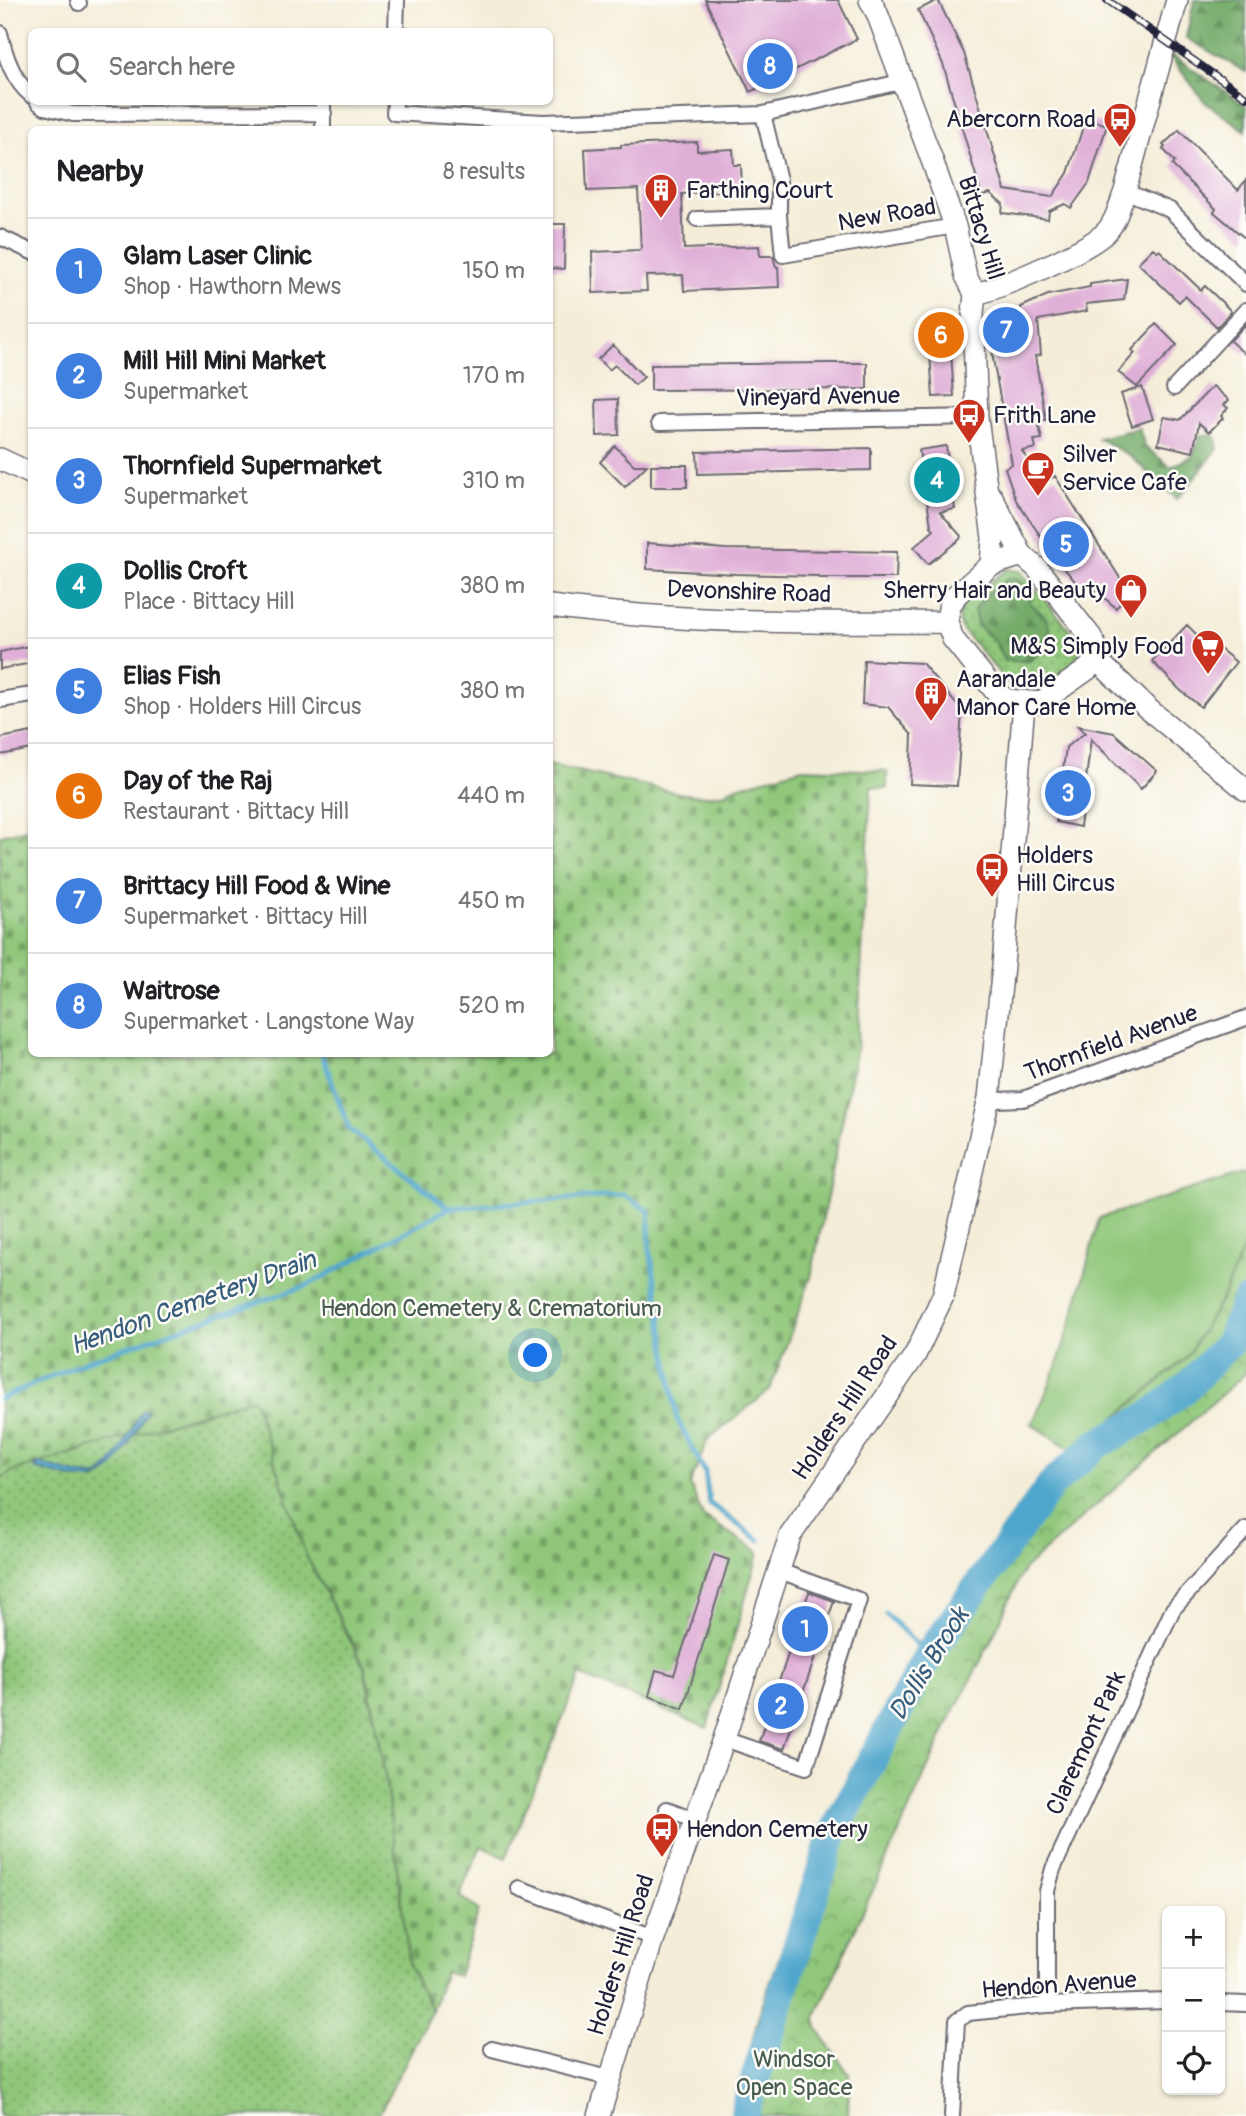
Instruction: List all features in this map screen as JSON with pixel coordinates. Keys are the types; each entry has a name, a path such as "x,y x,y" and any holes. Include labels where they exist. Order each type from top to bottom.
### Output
{"main road":[{"name":"Bittacy Hill","path":"870,0 904,81 955,226 966,276 975,294 973,313 977,417 993,538 991,565"},
{"path":"975,294 994,289 1086,246 1107,231 1118,212 1125,191 1177,0"},
{"path":"0,459 28,472"},
{"name":"Bittacy Hill","path":"985,483 1022,555"},
{"path":"1022,555 1037,568 1096,647 1096,659 1088,669 1040,703 1007,700 996,692 953,639 947,622 949,608 956,595 991,565 1022,555"},
{"name":"Devonshire Road","path":"553,606 782,622 947,622"},
{"path":"1096,659 1147,708 1246,790"},
{"name":"Holders Hill Road","path":"599,2116 653,1938 724,1739 790,1536 915,1355 943,1296 989,1098 1003,966 1024,703"}],"street":[{"path":"396,28 397,0"},
{"path":"0,33 10,67 23,90 28,93"},
{"path":"394,107 543,126 763,114 904,81"},
{"path":"42,105 74,114 323,107 323,126"},
{"path":"697,219 779,216 779,180 763,114"},
{"path":"1125,191 1170,210 1246,284"},
{"name":"New Road","path":"779,216 783,255 955,226"},
{"path":"0,237 28,250"},
{"path":"1174,388 1246,310"},
{"name":"Vineyard Avenue","path":"659,423 977,417"},
{"path":"0,700 28,696"},
{"name":"Thornfield Avenue","path":"989,1098 1023,1099 1246,1018"},
{"name":"Claremont Park","path":"1047,2005 1047,1891 1053,1869 1173,1609 1246,1529"},
{"path":"724,1739 806,1767 859,1600 778,1570"},
{"path":"667,1809 696,1820"},
{"path":"519,1888 653,1938"},
{"name":"Hendon Avenue","path":"951,2116 957,2021 968,2013 1047,2005 1162,2001"},
{"path":"1225,2003 1246,2004"},
{"path":"492,2049 609,2078"}],"green space":[{"path":"1194,0 1246,0 1246,72 1186,38"},
{"path":"1165,50 1246,106 1246,131 1205,102"},
{"path":"1139,428 1145,447 1171,467 1193,456 1200,435 1215,435 1218,449 1177,499 1130,456 1098,438"},
{"path":"1007,569 1021,572 1077,638 1080,650 1076,663 1037,690 1026,692 1013,689 961,628 958,616 965,602"},
{"path":"1009,578 1031,588 1030,603 1046,618 1054,643 1029,661 1004,661 996,643 977,624 974,609 988,593"},
{"name":"Hendon Cemetery & Crematorium","path":"553,766 704,796 728,793 729,789 802,768 887,771 887,788 871,787 857,1047 811,1277 770,1390 708,1439 690,1485 703,1516 759,1552 707,1728 580,1675 506,1858 481,1846 459,1896 479,1910 458,1976 445,1972 432,2010 410,1968 385,1775 365,1667 306,1555 253,1398 13,1471 0,1480 0,835 28,829 28,1057 553,1057"},
{"path":"1246,1172 1246,1242 1222,1298 1186,1358 1075,1452 1032,1424 1063,1349 1099,1218"},
{"name":"Windsor Open Space","path":"1246,1242 1246,1373 1023,1570 991,1641 949,1721 816,2016 817,2028 849,2074 848,2116 743,2116 750,2068 746,2067 758,2017 794,1915 849,1787 935,1625 1038,1487 1186,1358 1222,1298"},
{"path":"253,1398 306,1555 364,1667 385,1775 410,1968 432,2010 378,2116 0,2116 0,1480 13,1471"}],"water":[{"path":"142,1410 147,1411 125,1451 102,1476 80,1479 34,1468 39,1463 81,1475 94,1476 101,1473 115,1458"}],"building":[{"path":"705,0 838,0 857,39 750,92"},
{"path":"938,0 964,53 1005,190 1052,197 1068,173 1086,118 1107,125 1089,183 1071,208 1065,204 1049,211 1048,219 1002,213 1003,204 990,193 982,196 943,64 918,10"},
{"path":"1179,130 1238,190 1246,180 1246,239 1214,212 1216,209 1172,165 1175,162 1163,149 1163,145"},
{"name":"Farthing Court","path":"697,142 697,151 733,149 734,165 741,165 742,191 682,194 684,249 759,246 760,256 773,256 778,267 779,287 684,291 683,275 646,276 647,291 593,293 592,252 641,250 638,189 587,191 585,149"},
{"path":"553,224 565,224 564,269 553,268"},
{"path":"1153,248 1159,250 1201,290 1205,286 1228,308 1231,312 1217,327 1185,296 1179,302 1138,263"},
{"path":"1127,279 1124,300 1086,304 1087,311 1038,320 1041,355 1035,356 1046,420 1038,422 1042,439 1034,440 1036,448 1022,451 1043,483 1055,476 1120,578 1133,589 1116,608 1091,586 1083,591 1054,556 1016,500 1005,468 1012,464 993,359 992,322 1002,321 1001,313 1021,312 1021,307 1048,295 1090,287 1090,284"},
{"path":"949,324 954,396 933,397 928,325"},
{"path":"1156,324 1177,345 1137,387 1118,372 1135,353 1132,350"},
{"path":"1246,324 1246,355 1230,341"},
{"path":"613,345 644,377 635,385 615,365 609,370 598,359"},
{"path":"867,363 867,389 651,390 651,365"},
{"path":"1213,386 1229,400 1224,405 1228,408 1221,416 1223,418 1209,432 1199,423 1193,452 1158,444 1164,417 1180,420"},
{"path":"1142,387 1153,419 1132,426 1121,394"},
{"path":"618,399 619,435 597,436 596,400"},
{"path":"615,446 634,465 647,465 625,487 600,462"},
{"path":"946,446 955,509 940,512 961,536 928,564 914,547 934,530 931,526 919,450"},
{"path":"871,448 871,470 698,474 697,452"},
{"path":"651,465 687,465 687,487 651,487"},
{"path":"647,543 725,549 897,552 896,578 819,578 647,569"},
{"path":"1187,625 1212,650 1215,645 1236,662 1201,707 1152,661"},
{"path":"28,646 28,664 0,669 0,652"},
{"name":"Aarandale Manor Care Home","path":"864,660 922,663 962,711 957,786 910,784 912,735 888,707 862,704"},
{"path":"1078,726 1114,733 1157,771 1141,789 1091,739 1080,827 1056,822 1066,747 1085,733"},
{"path":"28,733 28,750 0,755 0,738"},
{"path":"714,1555 729,1560 683,1709 649,1696 656,1670 674,1675"},
{"path":"809,1592 834,1601 784,1749 759,1741"}],"waterway":[{"path":"323,1057 349,1129 449,1208"},
{"name":"Hendon Cemetery Drain","path":"0,1399 86,1361 308,1285 449,1208 624,1195 649,1211 649,1243 677,1419 705,1472 709,1503 759,1540"},
{"name":"Dollis Brook","path":"745,2116 833,1834 928,1655 1051,1485 1096,1445 1149,1416 1186,1388 1229,1343 1246,1302"},
{"path":"886,1614 928,1655"}],"railway":[{"path":"1107,0 1246,97"}],"place":[{"name":"Waitrose","path":"770,66"},
{"name":"Abercorn Road","path":"1120,149"},
{"name":"Farthing Court","path":"661,220"},
{"name":"Brittacy Hill Food & Wine","path":"1006,330"},
{"name":"Day of the Raj","path":"941,335"},
{"name":"Frith Lane","path":"969,445"},
{"name":"Dollis Croft","path":"937,480"},
{"name":"Silver Service Cafe","path":"1038,498"},
{"name":"Elias Fish","path":"1066,544"},
{"name":"Sherry Hair and Beauty","path":"1131,620"},
{"name":"M&S Simply Food","path":"1208,676"},
{"name":"Aarandale Manor Care Home","path":"931,723"},
{"name":"Thornfield Supermarket","path":"1068,793"},
{"name":"Holders Hill Circus","path":"992,899"},
{"name":"Glam Laser Clinic","path":"805,1629"},
{"name":"Mill Hill Mini Market","path":"781,1706"},
{"name":"Hendon Cemetery","path":"662,1859"}]}
